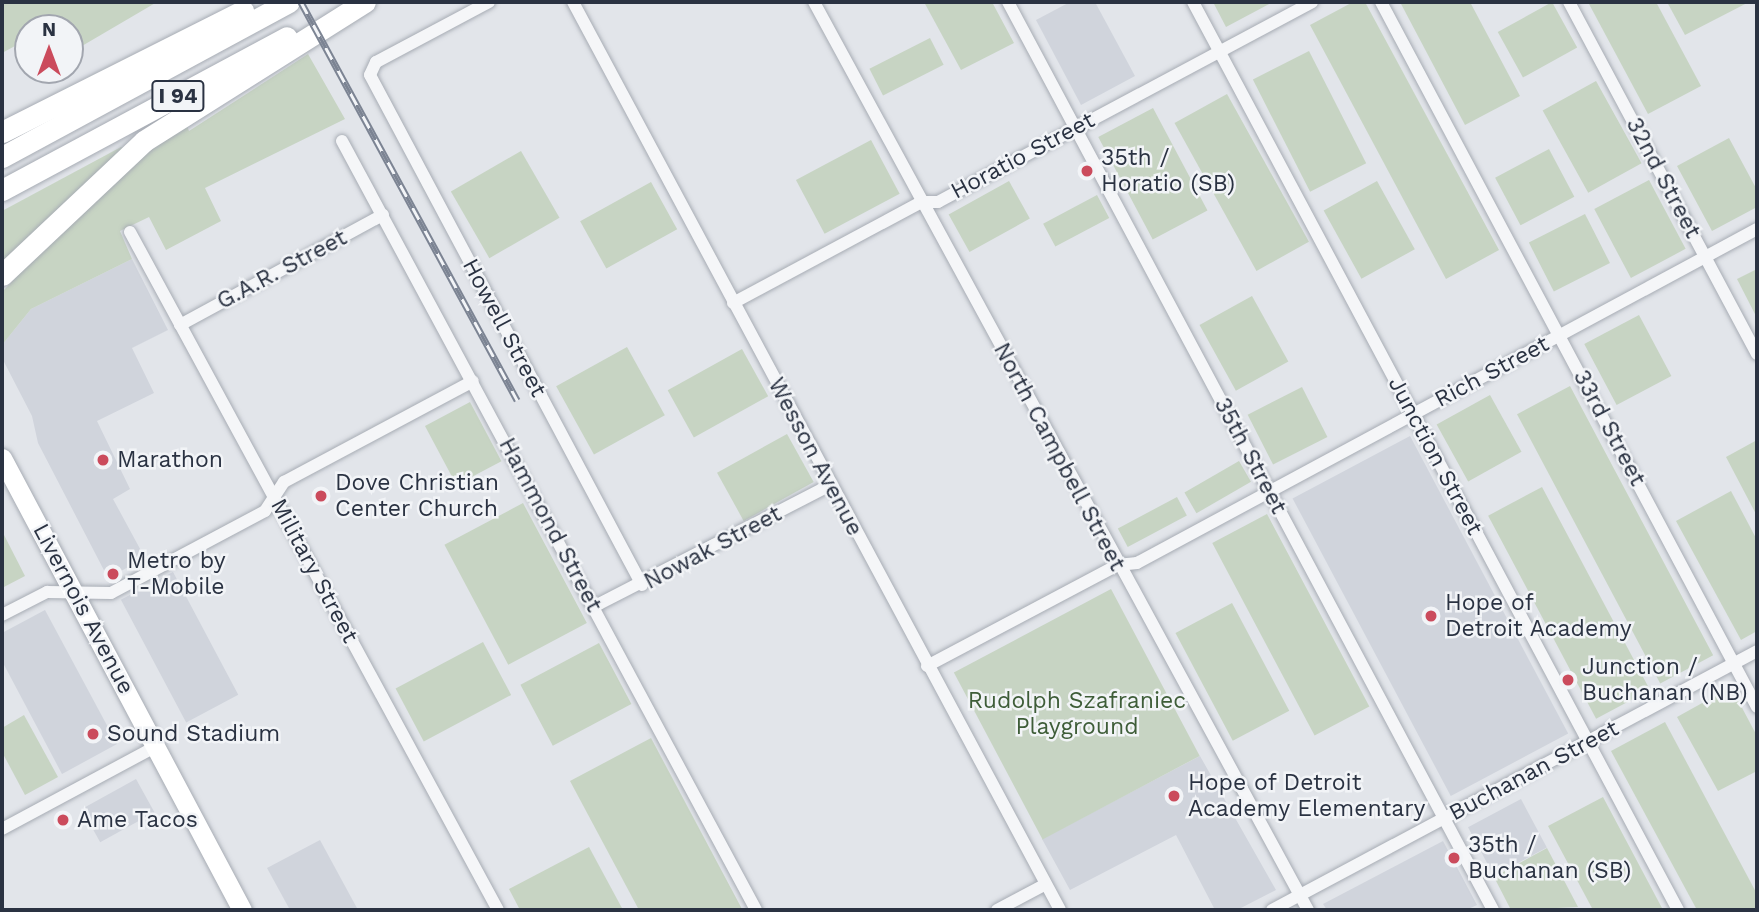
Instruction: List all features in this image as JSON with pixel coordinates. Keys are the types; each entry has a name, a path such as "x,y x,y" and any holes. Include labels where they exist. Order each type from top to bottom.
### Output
{"highway":[{"path":"2,132 265,2"},
{"name":"I 94","path":"2,157 289,2"},
{"name":"I 94","path":"2,190 353,2"},
{"path":"2,275 144,141 365,2"}],"main road":[{"name":"Livernois Avenue","path":"2,458 242,910"}],"street":[{"name":"Howell Street","path":"489,2 376,62 371,69 372,81 642,585"},
{"name":"Wesson Avenue","path":"573,2 1060,910"},
{"name":"North Campbell Street","path":"814,2 1308,910"},
{"name":"35th Street","path":"1008,2 1493,910"},
{"name":"Junction Street","path":"1193,2 1678,910"},
{"name":"Horatio Street","path":"733,303 921,202 938,202 1312,2"},
{"name":"33rd Street","path":"1381,2 1757,707"},
{"name":"32nd Street","path":"1569,2 1757,354"},
{"name":"Hammond Street","path":"342,141 756,910"},
{"name":"G.A.R. Street","path":"180,325 383,215"},
{"name":"Rich Street","path":"927,666 1118,565 1137,562 1757,229"},
{"name":"Military Street","path":"130,232 498,910"},
{"path":"2,615 47,593 111,593 265,511 285,482 473,381"},
{"name":"Nowak Street","path":"593,607 642,585 830,485"},
{"name":"Buchanan Street","path":"1272,910 1757,651"},
{"path":"2,829 157,746"},
{"path":"997,910 1046,884"}],"shaded area":[{"path":"1070,2 1095,2 1135,76 1081,105 1036,20"},
{"path":"132,259 168,330 132,348 154,393 97,421 130,489 113,499 145,558 108,578 38,443 32,416 2,358 2,345 31,309"},
{"name":"Hope of Detroit Academy","path":"1410,436 1568,734 1451,796 1293,498"},
{"path":"173,572 238,695 186,722 121,600"},
{"path":"45,610 117,744 62,774 2,661 2,633"},
{"name":"Hope of Detroit Academy Elementary","path":"1200,756 1276,890 1237,910 1215,910 1176,835 1070,890 1042,839"},
{"path":"136,779 154,812 100,842 82,809"},
{"path":"1521,799 1547,848 1494,876 1468,827"},
{"path":"320,840 358,910 290,910 267,868"},
{"path":"1443,841 1477,905 1466,910 1327,910 1323,904"}],"green space":[{"path":"2,2 157,2 84,45 84,14 14,14 14,47 2,53"},
{"path":"924,2 992,2 1014,43 961,70"},
{"path":"1213,2 1273,2 1226,27"},
{"path":"1353,2 1365,2 1499,250 1446,279 1310,25"},
{"path":"1400,2 1470,2 1520,96 1465,125"},
{"path":"1552,2 1577,47 1523,78 1498,32"},
{"path":"1656,2 1701,86 1648,114 1589,4"},
{"path":"1667,2 1749,2 1685,35"},
{"path":"930,38 944,65 883,96 869,69"},
{"path":"1309,51 1366,163 1310,192 1253,80"},
{"path":"308,54 345,119 205,188 221,221 166,250 149,217 120,231 132,259 31,309 2,345 2,292 59,233 142,155 187,126 189,131"},
{"path":"1596,81 1642,163 1588,193 1543,111"},
{"path":"1227,94 1309,242 1256,271 1175,123"},
{"path":"1153,108 1207,210 1153,240 1098,137"},
{"path":"1729,138 1757,190 1757,207 1712,231 1677,166"},
{"path":"871,140 900,194 825,234 796,180"},
{"path":"123,148 2,264 2,211"},
{"path":"1549,149 1574,197 1520,225 1495,178"},
{"path":"521,151 560,218 489,258 451,192"},
{"path":"1649,180 1686,249 1631,278 1594,209"},
{"path":"1009,181 1030,219 969,252 949,214"},
{"path":"1377,181 1415,249 1361,279 1324,211"},
{"path":"651,182 677,229 606,268 580,221"},
{"path":"1097,195 1109,218 1055,247 1043,224"},
{"path":"1585,214 1610,263 1554,292 1529,243"},
{"path":"1757,269 1757,318 1737,279"},
{"path":"1252,296 1288,362 1236,391 1200,325"},
{"path":"1639,315 1671,376 1617,405 1584,344"},
{"path":"627,347 665,415 594,454 556,386"},
{"path":"742,349 768,396 694,437 668,390"},
{"path":"1570,386 1713,655 1660,683 1517,414"},
{"path":"1302,387 1327,437 1273,465 1248,415"},
{"path":"1490,395 1522,452 1468,481 1437,425"},
{"path":"470,402 501,461 456,485 425,426"},
{"path":"787,434 814,482 744,521 717,473"},
{"path":"1757,440 1757,516 1726,457"},
{"path":"1239,461 1251,482 1196,513 1184,492"},
{"path":"1542,487 1650,690 1596,719 1488,516"},
{"path":"1731,491 1757,540 1757,631 1741,640 1676,521"},
{"path":"1177,497 1187,516 1128,547 1118,528"},
{"path":"523,503 587,623 508,665 444,545"},
{"path":"1267,514 1369,706 1315,736 1212,543"},
{"path":"2,531 25,576 2,588"},
{"name":"Rudolph Szafraniec Playground","path":"1111,589 1200,756 1043,839 954,673"},
{"path":"1232,603 1289,711 1233,741 1175,633"},
{"path":"483,642 511,695 424,741 396,688"},
{"path":"599,643 631,704 553,746 520,685"},
{"path":"1731,687 1757,736 1757,771 1718,791 1677,717"},
{"path":"24,715 58,777 25,795 2,752 2,728"},
{"path":"1665,722 1757,894 1757,910 1697,910 1611,751"},
{"path":"651,738 742,909 639,910 570,781"},
{"path":"1603,797 1663,910 1593,910 1548,826"},
{"path":"589,847 623,910 520,910 509,889"},
{"path":"1547,848 1578,907 1511,910 1494,877"}],"railway":[{"path":"301,2 517,400"}],"place":[{"name":"35th / Horatio (SB)","path":"1087,171"},
{"name":"Marathon","path":"103,460"},
{"name":"Dove Christian Center Church","path":"321,496"},
{"name":"Metro by T-Mobile","path":"113,574"},
{"name":"Hope of Detroit Academy","path":"1431,616"},
{"name":"Junction / Buchanan (NB)","path":"1568,680"},
{"name":"Sound Stadium","path":"93,734"},
{"name":"Hope of Detroit Academy Elementary","path":"1174,796"},
{"name":"Ame Tacos","path":"63,820"},
{"name":"35th / Buchanan (SB)","path":"1454,858"}]}
